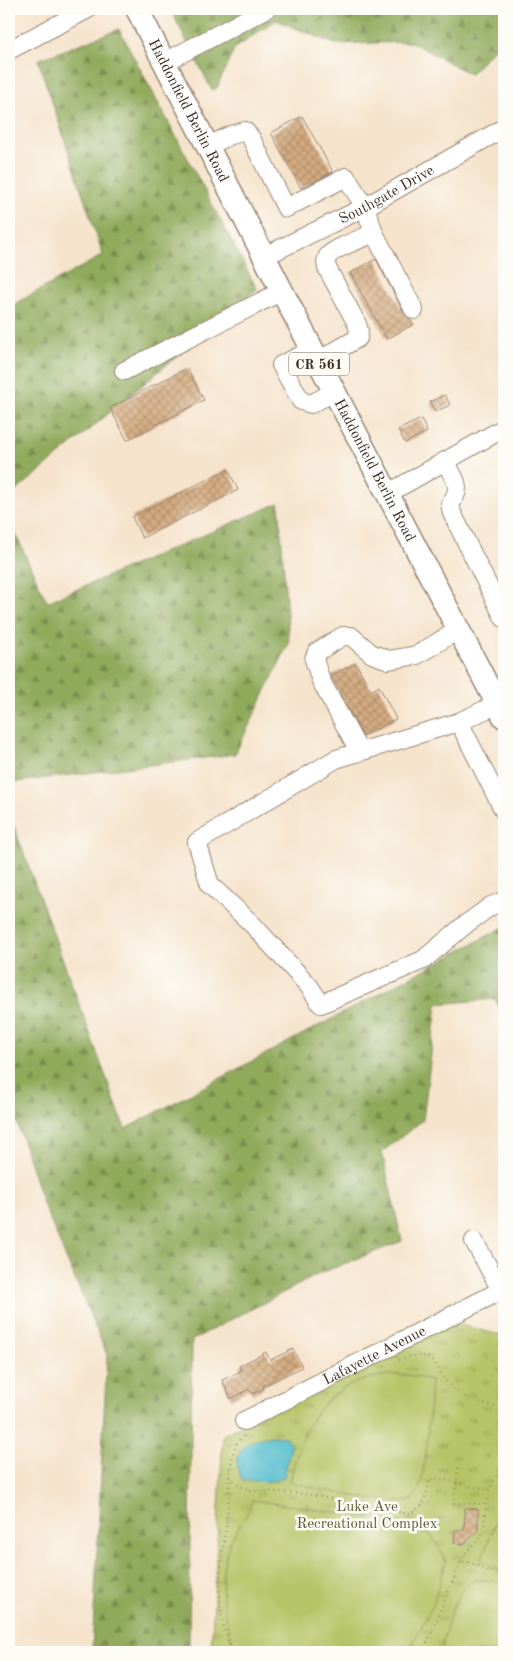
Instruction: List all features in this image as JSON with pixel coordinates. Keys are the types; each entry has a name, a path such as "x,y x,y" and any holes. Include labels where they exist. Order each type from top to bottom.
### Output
{"main road":[{"name":"Haddonfield Berlin Road","path":"137,9 458,630 502,708"}],"street":[{"path":"9,50 88,9"},
{"path":"165,62 266,9"},
{"name":"Southgate Drive","path":"265,256 364,207 504,128"},
{"path":"208,146 231,135 245,131 251,138 286,208 346,177 364,207 374,234 414,310"},
{"path":"334,392 311,404 301,401 281,366 315,356 358,338 359,331 327,268 328,256 374,234"},
{"path":"124,371 282,291"},
{"path":"387,494 504,428"},
{"path":"445,461 458,486 458,495 450,504 452,513 504,618"},
{"path":"359,751 321,681 314,659 317,652 343,636 351,636 372,654 389,660 417,655 458,630"},
{"path":"502,708 328,762 196,842 210,885 252,924 309,986 321,1004 422,960 491,906 504,901"},
{"path":"460,722 504,811"},
{"path":"474,1241 503,1290"},
{"name":"Lafayette Avenue","path":"246,1428 503,1290"}],"path":[{"path":"399,1360 414,1355 426,1355 437,1365 456,1391 469,1398 504,1409"},
{"path":"233,1652 222,1618 218,1584 229,1476 235,1446 246,1428"},
{"path":"423,1652 461,1562 467,1551 482,1536 489,1490 504,1464"},
{"path":"458,1468 455,1481 454,1503 487,1504"},
{"path":"229,1476 240,1486 250,1490 305,1494 410,1514 423,1506 430,1480 435,1478 489,1490"},
{"path":"461,1562 468,1562 504,1576"}],"green space":[{"path":"170,9 504,9 504,38 470,74 411,42 335,44 276,20 234,49 217,88 212,90"},
{"path":"119,29 257,289 9,497 9,307 103,255 38,60"},
{"path":"279,503 289,643 235,754 9,783 9,520 47,602"},
{"path":"9,813 125,1129 504,927 504,1017 495,999 437,1004 423,1120 382,1152 402,1241 321,1273 192,1340 189,1652 92,1652 107,1355 42,1201 9,1097"},
{"name":"Luke Ave Recreational Complex","path":"445,1321 504,1336 504,1652 211,1652 223,1435"},
{"path":"388,1375 408,1375 431,1380 425,1462 418,1491 413,1499 405,1502 374,1500 290,1482 302,1441 309,1424 319,1409 331,1397 347,1387 365,1380"},
{"path":"252,1500 401,1522 402,1526 432,1536 446,1561 433,1605 408,1652 237,1652 225,1611 222,1582 226,1554 231,1540 246,1516"},
{"path":"504,1502 504,1571 481,1560"},
{"path":"475,1580 492,1580 504,1586 504,1652 441,1652 455,1602 460,1593"}],"water":[{"path":"273,1436 286,1437 291,1446 284,1477 267,1482 242,1480 237,1462 242,1449 255,1440"}],"building":[{"path":"302,116 333,172 301,188 271,133"},
{"path":"376,259 405,315 414,324 387,339 350,273"},
{"path":"187,368 204,400 127,440 110,408"},
{"path":"445,395 450,405 435,412 430,402"},
{"path":"421,419 427,432 405,443 398,430"},
{"path":"228,469 238,490 142,538 132,517"},
{"path":"356,663 371,691 379,686 396,719 363,736 331,676"},
{"path":"293,1349 302,1367 263,1386 264,1388 253,1394 249,1389 231,1399 222,1380 241,1371 239,1366 266,1352 270,1360"},
{"path":"465,1508 478,1509 478,1531 463,1545 454,1543 455,1530 464,1530"}]}
